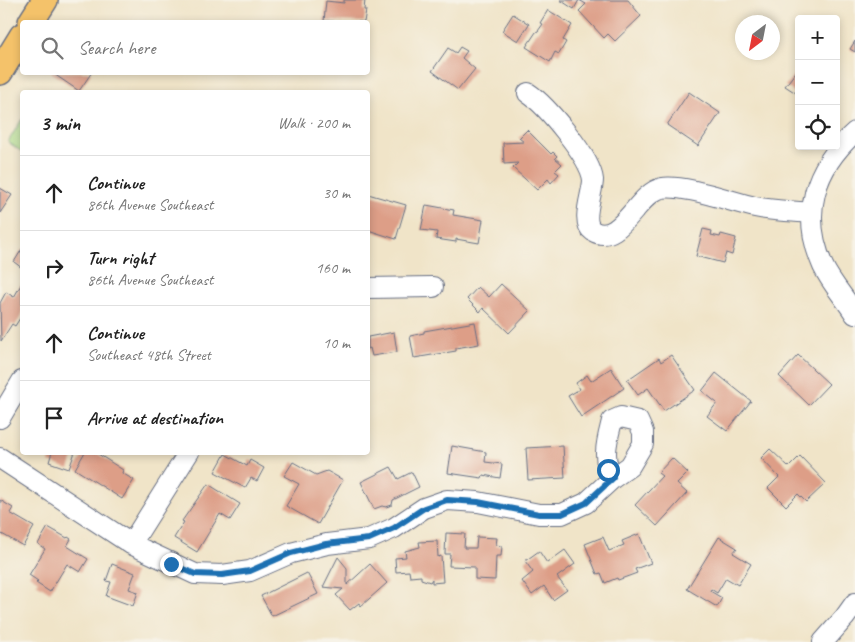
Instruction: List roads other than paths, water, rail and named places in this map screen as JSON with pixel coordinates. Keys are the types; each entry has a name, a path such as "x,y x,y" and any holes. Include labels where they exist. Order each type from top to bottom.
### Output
{"main road":[{"path":"32,20 45,0"},
{"path":"0,72 20,39"}],"street":[{"path":"528,92 537,99 572,139 588,167 593,178 587,223 592,230 600,234 610,233 617,229 647,196 655,190 668,187 756,207 812,213"},
{"path":"855,132 829,160 820,176 814,194 812,213 813,232 824,268 855,314"},
{"path":"370,288 433,287"},
{"path":"0,418 20,384"},
{"path":"131,544 187,455"},
{"path":"0,458 131,544 195,574 222,575 250,571 291,553 326,544 369,539 394,528 424,508 447,500 478,502 539,514 562,514 586,503 613,478"},
{"path":"823,642 855,603"}]}
